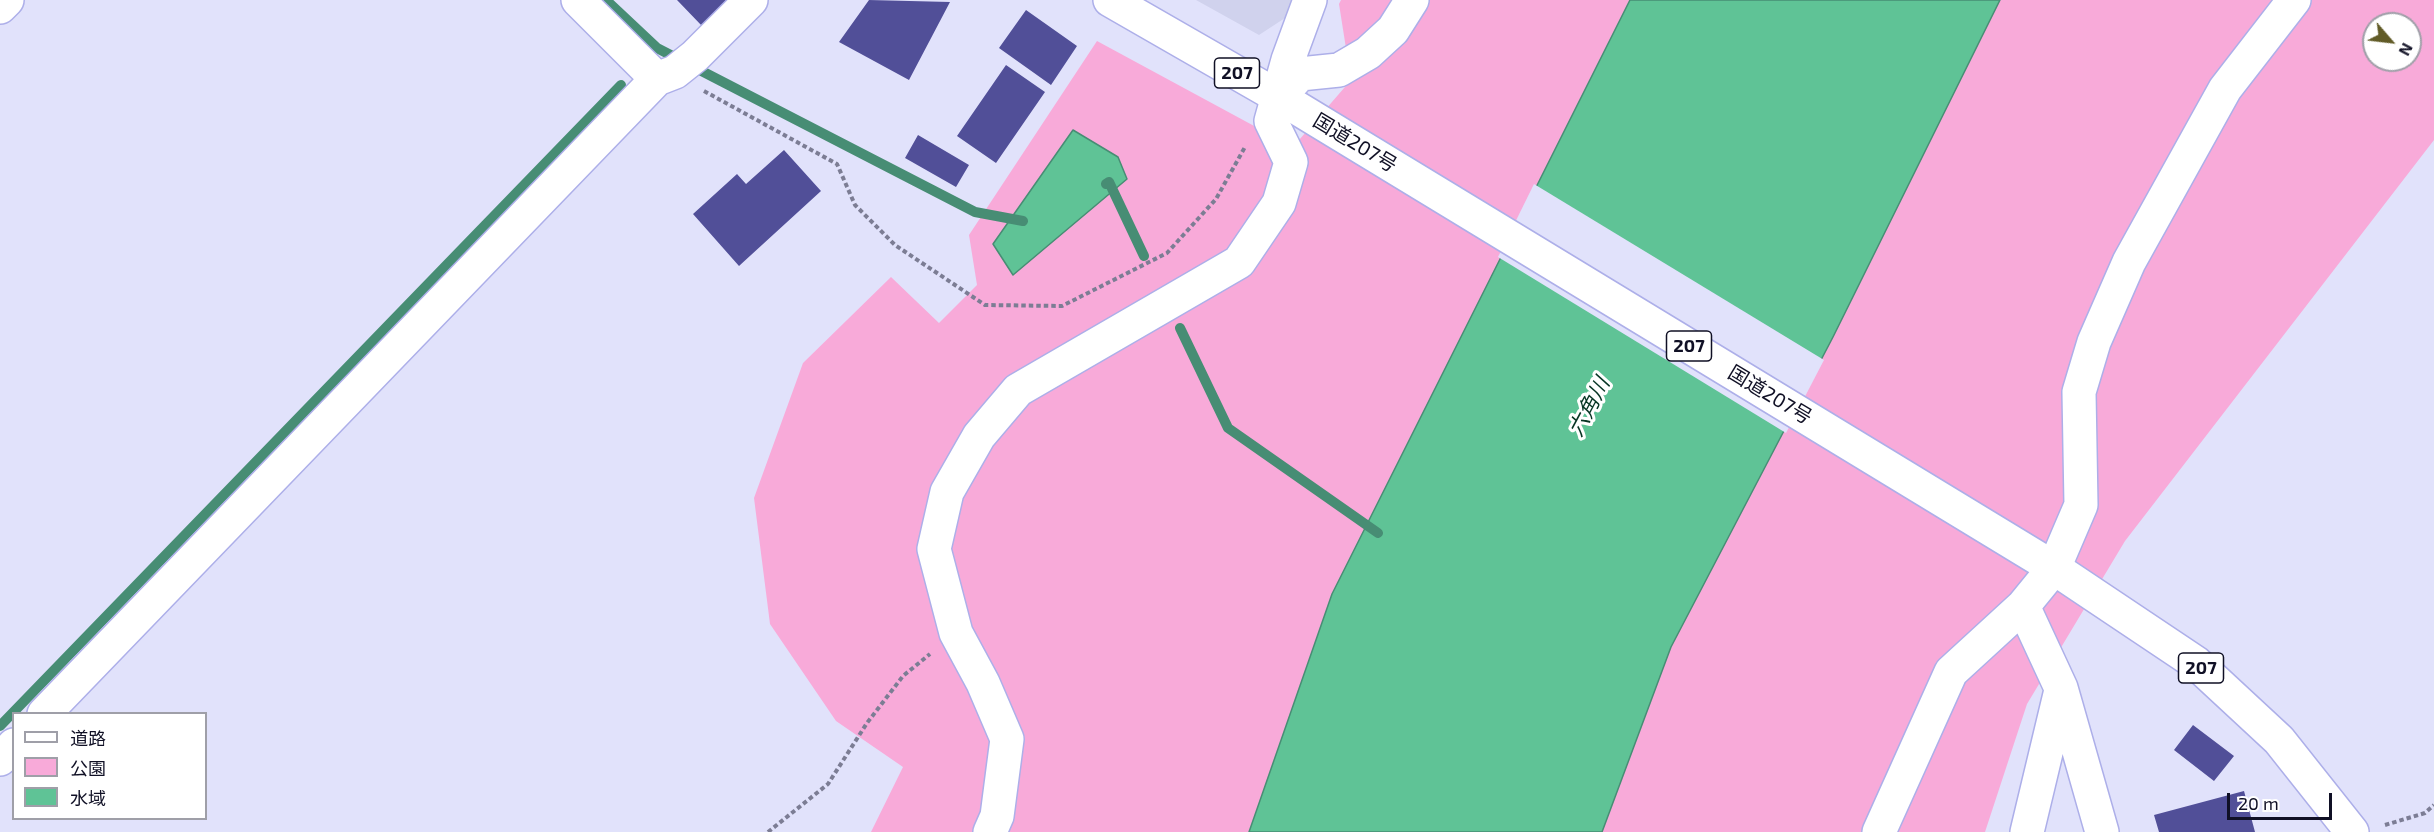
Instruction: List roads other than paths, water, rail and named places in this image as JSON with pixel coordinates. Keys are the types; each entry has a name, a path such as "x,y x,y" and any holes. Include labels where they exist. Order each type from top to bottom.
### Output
{"main road":[{"path":"0,8 7,0"},
{"path":"578,0 676,69"},
{"path":"46,712 676,69 751,0"},
{"name":"国道207号","path":"1110,0 1275,109 1363,148 2054,568 2196,663 2279,740 2367,829"},
{"path":"990,832 997,816 1007,739 983,683 956,633 934,549 947,492 979,436 1018,390 1239,262 1279,202 1291,162 1275,109 1288,60 1310,0"},
{"path":"1275,109 1300,74 1339,70 1368,53 1393,30 1412,0"},
{"path":"1880,832 1952,672 2023,606 2054,568 2081,505 2079,392 2094,342 2130,262 2225,89 2294,0"},
{"path":"2023,606 2061,688 2102,832"},
{"path":"2027,832 2061,688"},
{"path":"0,759 12,747"}],"water":[{"name":"六角川","path":"1630,0 2000,0 1833,337 1671,647 1602,832 1249,832 1332,594"},
{"path":"1073,130 1118,157 1127,179 1013,275 993,244"}],"waterway":[{"path":"606,0 657,48 975,212 1023,221"},
{"path":"14,712 621,85"},
{"path":"1106,184 1109,182 1144,256"},
{"path":"1180,328 1228,428 1378,533"},
{"path":"0,726 12,714"}]}
